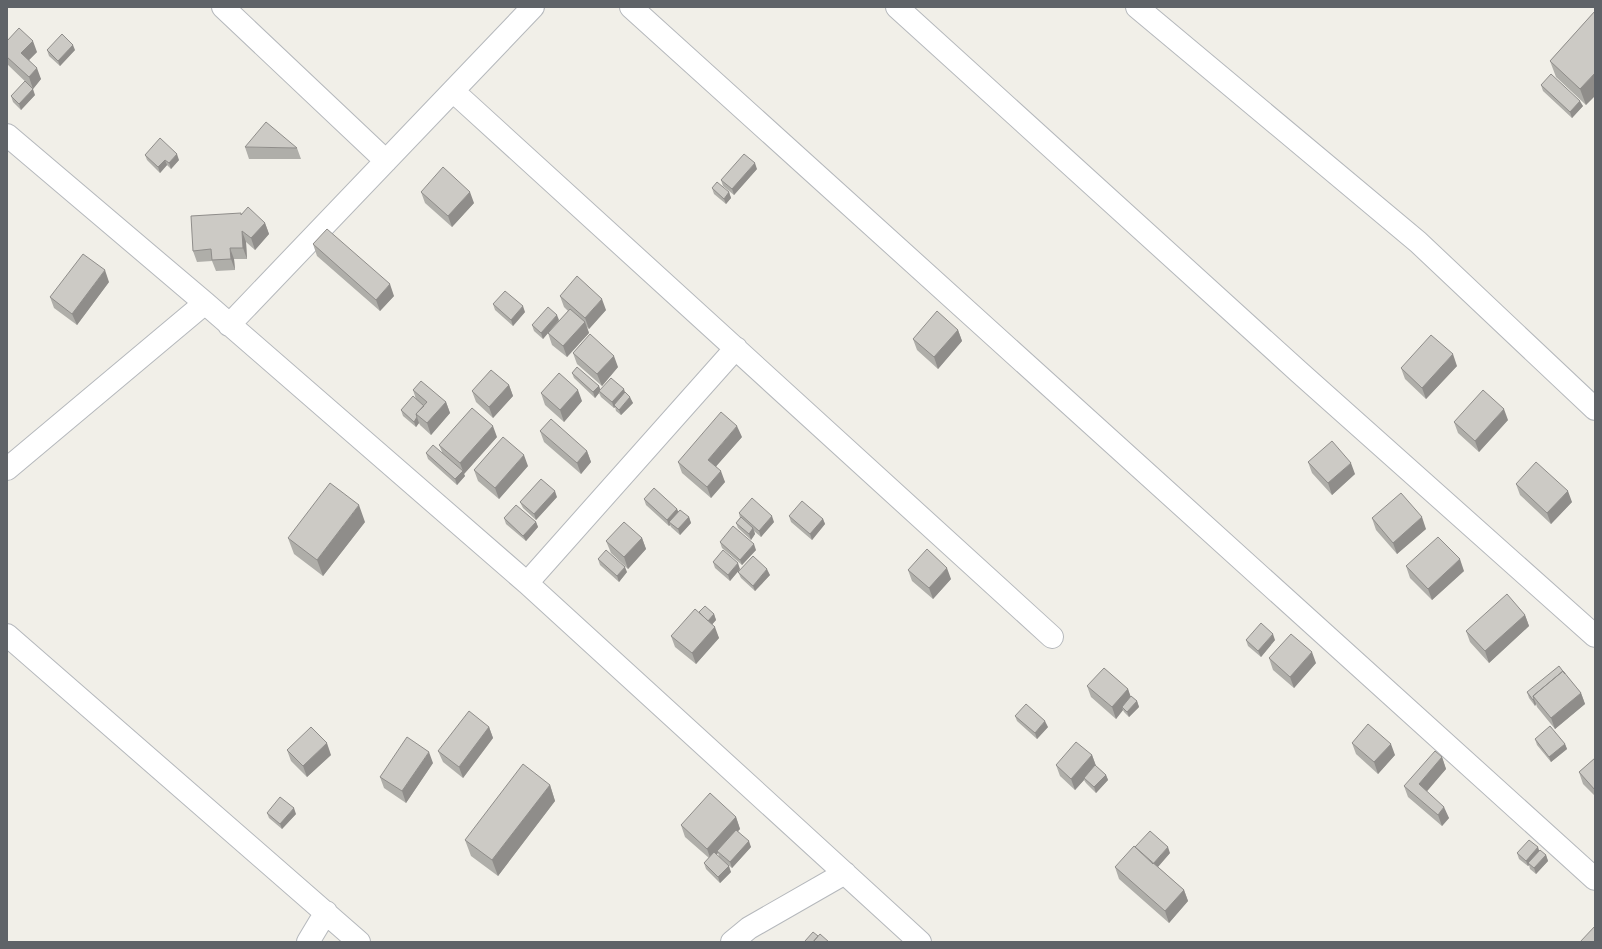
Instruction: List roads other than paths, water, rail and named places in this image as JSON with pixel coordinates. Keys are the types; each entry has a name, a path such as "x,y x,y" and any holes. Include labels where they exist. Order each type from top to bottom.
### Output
{"street":[{"path":"223,7 386,161"},
{"path":"229,326 533,7"},
{"path":"631,7 1595,879"},
{"path":"897,7 1299,372 1595,636"},
{"path":"1137,7 1418,242 1595,409"},
{"path":"453,91 1052,637"},
{"path":"7,135 205,304 526,583 920,942"},
{"path":"7,469 205,304"},
{"path":"526,583 736,348"},
{"path":"7,635 359,942"},
{"path":"732,942 749,928 845,873"},
{"path":"308,942 326,912"}]}
